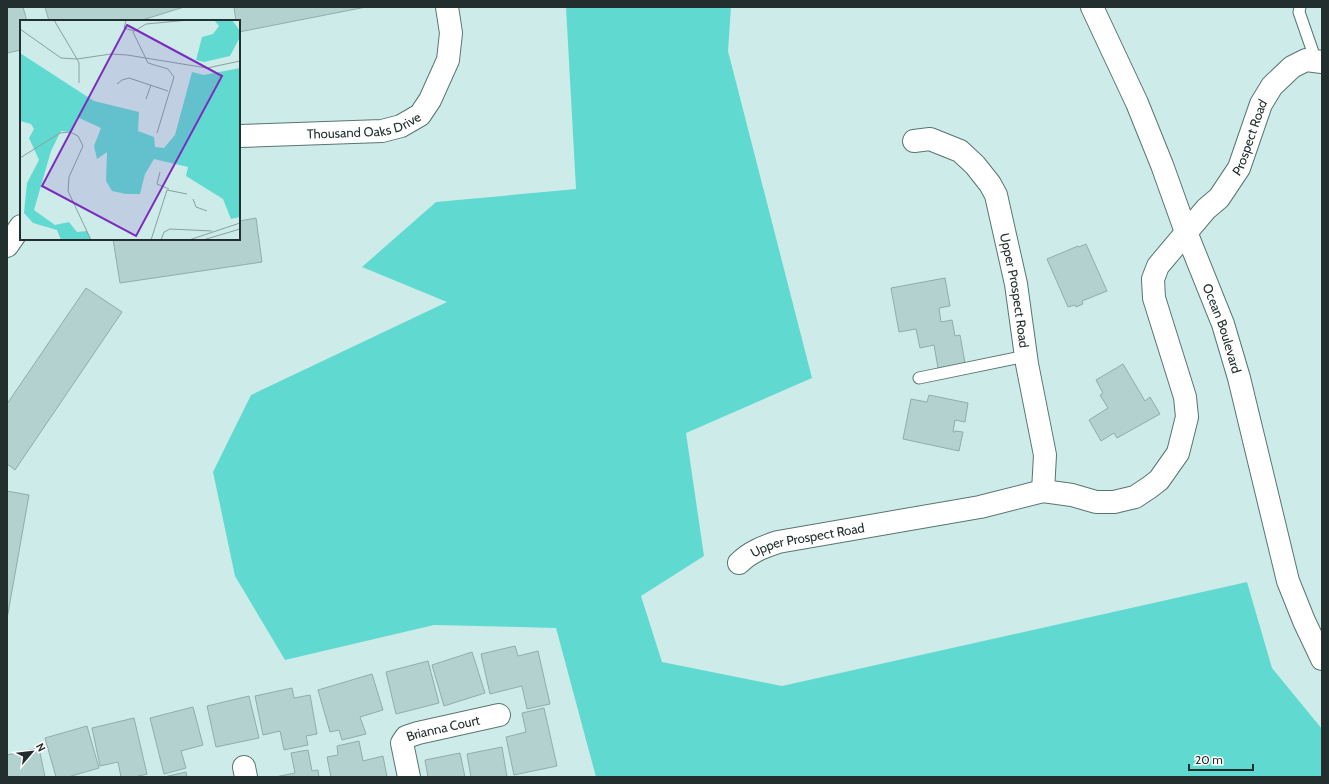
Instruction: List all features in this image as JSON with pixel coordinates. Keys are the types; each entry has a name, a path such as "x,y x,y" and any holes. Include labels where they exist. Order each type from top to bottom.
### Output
{"street":[{"name":"Thousand Oaks Drive","path":"240,136 382,131 401,126 420,115 430,100 448,60 451,33 447,7"},
{"name":"Ocean Boulevard","path":"1092,7 1137,103 1222,324 1239,378 1288,581 1304,621 1322,659"},
{"name":"Prospect Road","path":"1186,232 1206,209 1219,198 1238,168 1261,104 1272,86 1292,67 1306,60 1319,61"},
{"name":"Upper Prospect Road","path":"914,141 930,139 960,151 975,165 990,184 996,195 1016,284 1026,356 1045,455 1044,492"},
{"path":"7,246 20,227"},
{"name":"Upper Prospect Road","path":"739,563 744,558 761,548 778,542 980,507 1044,492 1072,495 1096,502 1114,502 1135,496 1150,487 1159,480 1178,453 1187,417 1185,397 1154,298 1153,279 1158,266 1186,232"},
{"name":"Brianna Court","path":"409,777 402,743 406,737 499,715"}],"lane":[{"path":"1300,7 1299,12 1319,61"},
{"path":"919,378 1026,356"}],"shaded area":[{"path":"566,7 731,7 728,51 812,378 686,433 704,556 641,596 662,662 782,686 1247,582 1272,668 1322,729 1322,777 596,777 556,628 434,625 285,660 235,576 213,472 251,395 447,302 362,267 436,202 576,189"}],"building":[{"path":"7,7 23,7 27,20 20,20 20,50 7,53"},
{"path":"45,7 184,7 142,20 49,20"},
{"path":"234,7 366,7 240,32 240,20 236,20"},
{"path":"256,218 262,262 120,283 113,240 240,240 240,221"},
{"path":"1086,244 1107,291 1082,301 1083,304 1076,307 1075,305 1068,307 1047,259"},
{"path":"945,278 950,306 939,308 941,322 952,320 955,336 960,335 965,363 938,368 934,345 920,348 916,329 899,332 891,288"},
{"path":"86,288 122,312 15,470 7,464 7,404"},
{"path":"1123,364 1145,401 1150,397 1160,414 1117,438 1114,433 1101,441 1089,420 1108,408 1100,395 1103,393 1096,380"},
{"path":"929,395 968,403 965,422 955,420 953,432 963,432 959,451 903,439 911,399 927,402"},
{"path":"7,491 29,495 7,619"},
{"path":"515,646 518,656 538,651 550,704 527,709 522,686 490,694 481,654"},
{"path":"472,652 485,693 444,706 432,665"},
{"path":"428,661 439,703 396,714 386,672"},
{"path":"372,674 383,710 360,717 366,734 342,740 339,730 330,732 318,690"},
{"path":"292,688 294,698 310,695 317,734 306,736 308,745 284,750 280,731 263,735 255,696"},
{"path":"249,696 259,738 216,747 207,706"},
{"path":"193,707 203,745 181,751 186,768 164,774 150,718"},
{"path":"544,708 557,766 514,775 506,737 526,732 522,713"},
{"path":"134,718 147,774 135,777 121,777 118,762 100,766 92,728"},
{"path":"87,726 99,768 68,777 56,777 45,738"},
{"path":"359,741 363,761 383,756 387,777 331,777 327,757 338,755 337,746"},
{"path":"502,747 507,777 471,777 467,754"},
{"path":"39,748 45,777 7,777 7,755"},
{"path":"308,750 312,771 318,770 319,777 275,777 295,773 291,753"},
{"path":"460,753 465,777 428,777 425,760"},
{"path":"186,772 187,777 164,777"}]}
